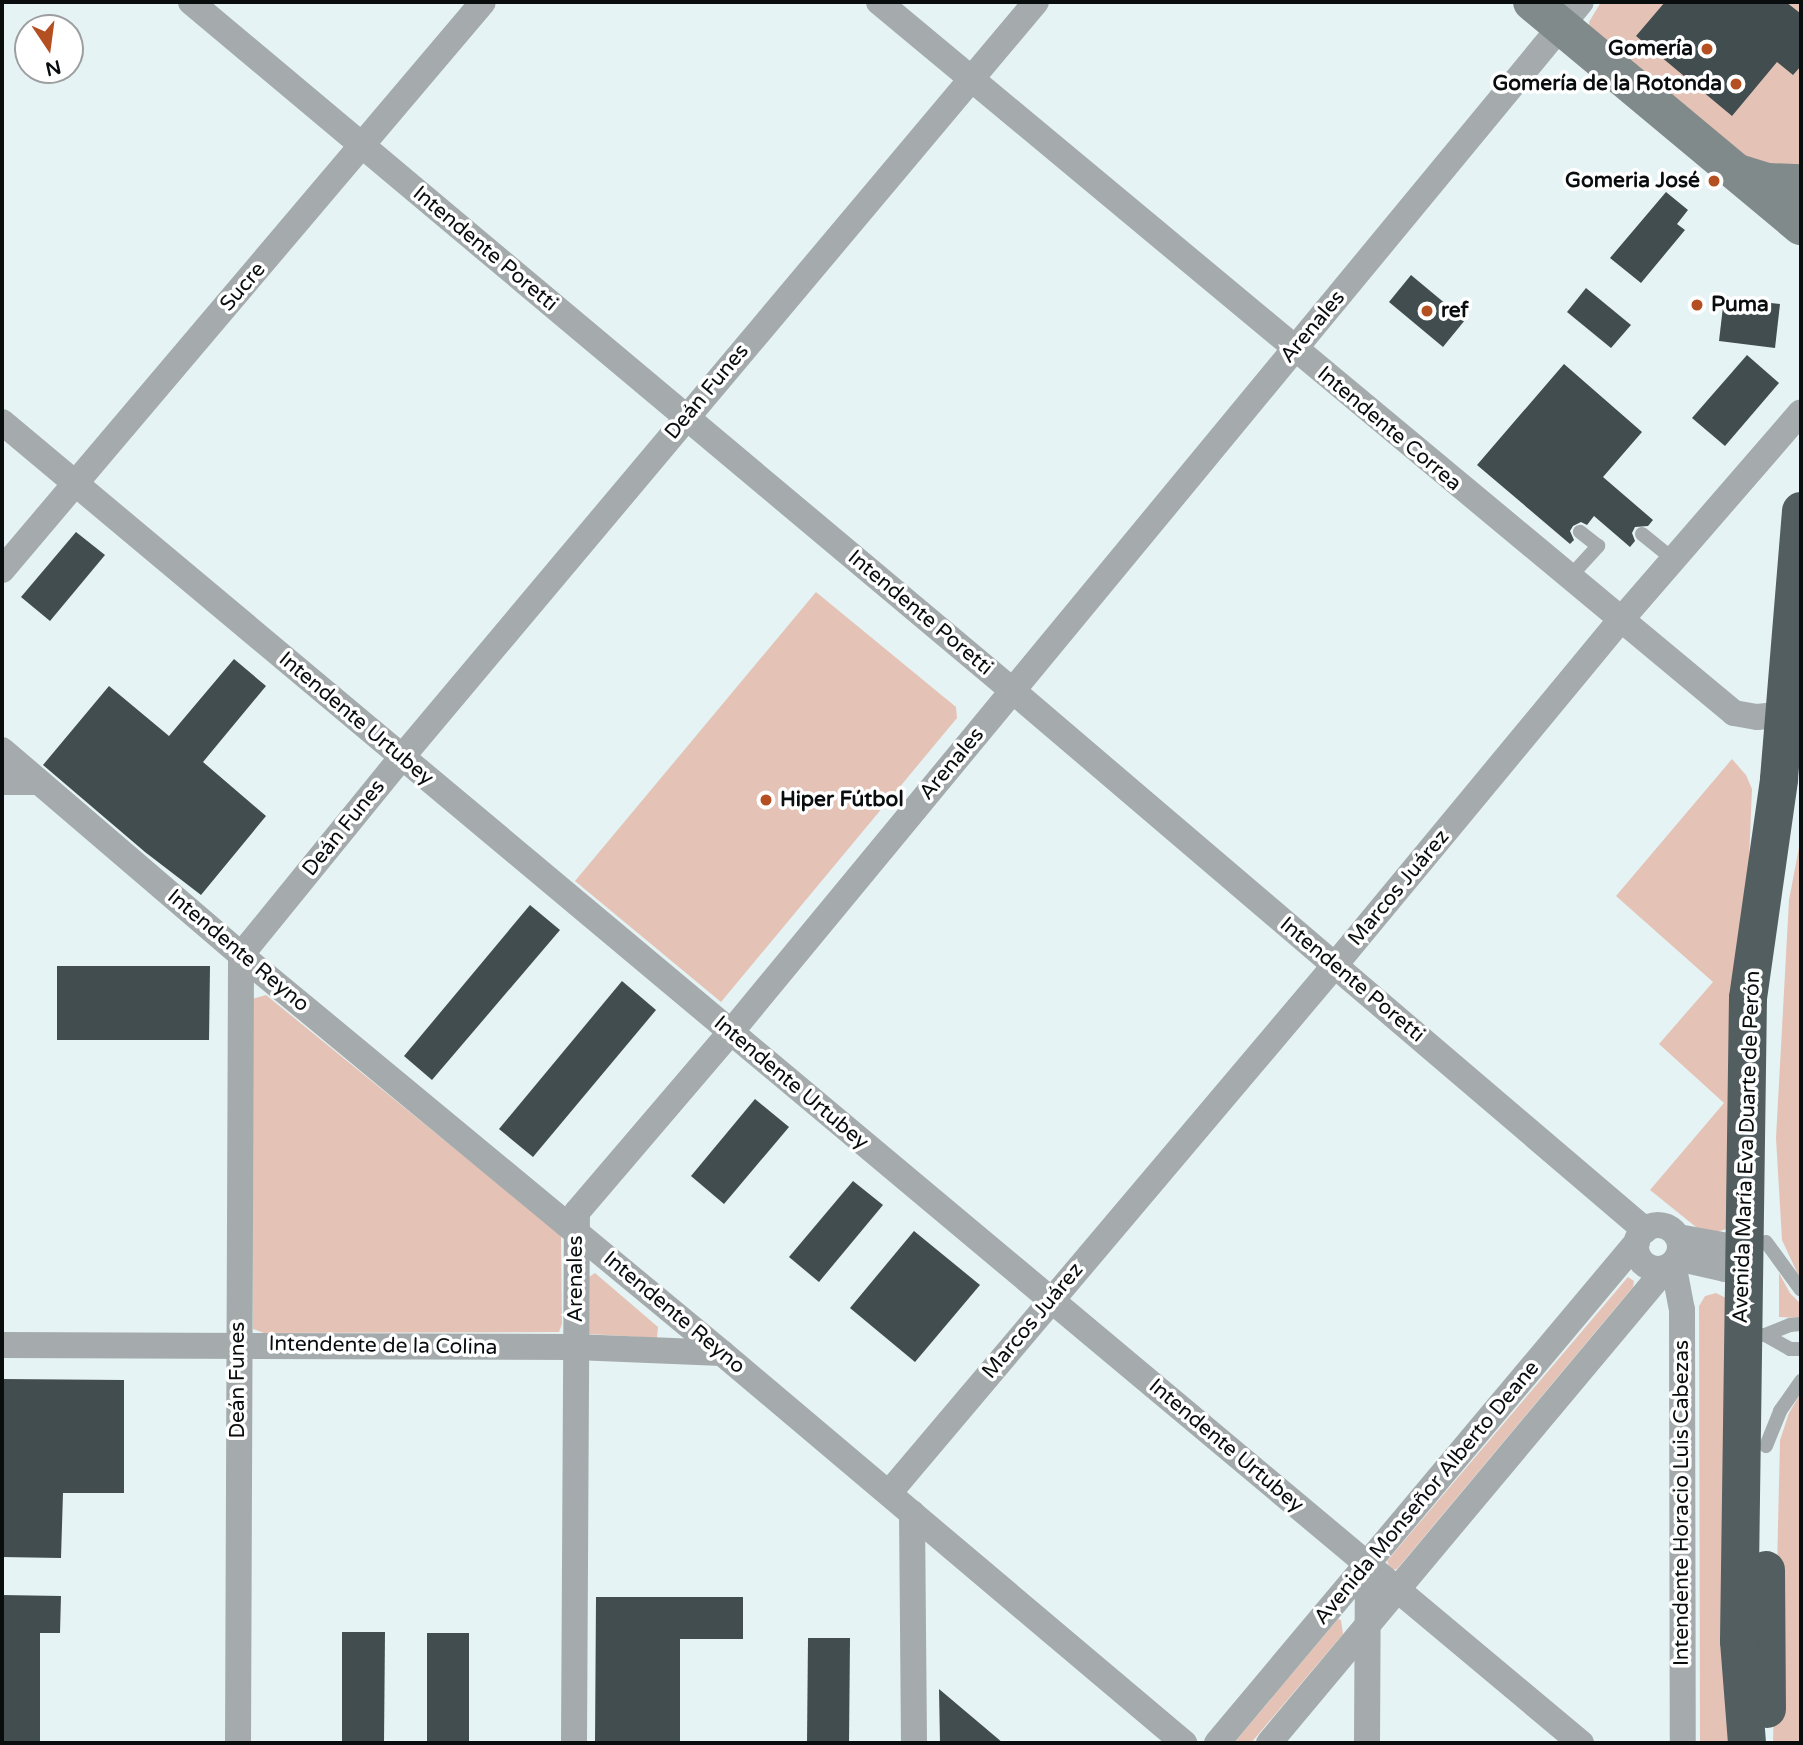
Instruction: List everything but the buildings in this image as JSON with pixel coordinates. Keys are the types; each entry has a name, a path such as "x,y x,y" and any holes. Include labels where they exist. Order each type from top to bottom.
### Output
{"highway":[{"name":"Avenida María Eva Duarte de Perón","path":"1759,1258 1749,978 1779,779 1793,720 1801,511"},
{"name":"Avenida María Eva Duarte de Perón","path":"1748,1743 1739,1641 1754,1335 1779,910 1791,833 1801,804"},
{"name":"Avenida María Eva Duarte de Perón","path":"1754,1335 1766,1446 1766,1743"}],"main road":[{"path":"1532,2 1571,14 1741,174 1801,226"},
{"path":"1741,174 1774,183 1801,183"}],"street":[{"name":"Intendente Poretti","path":"191,2 1013,691 1335,965 1641,1236 1638,1256 1647,1266 1674,1256"},
{"name":"Sucre","path":"2,570 483,2"},
{"name":"Intendente Correa","path":"879,2 1568,579 1734,713 1793,720"},
{"name":"Deán Funes","path":"238,1743 242,955 402,757 1036,2"},
{"name":"Arenales","path":"574,1743 577,1212 731,1032 1571,14"},
{"name":"Marcos Juárez","path":"889,1493 1335,965 1620,621 1801,412"},
{"name":"Intendente Urtubey","path":"2,422 1581,1743"},
{"name":"Intendente Reyno","path":"2,750 36,782 722,1353 1184,1743"},
{"path":"2,782 36,782"},
{"path":"1641,1236 1667,1227 1674,1256 1725,1269 1759,1258"},
{"name":"Avenida Monseñor Alberto Deane","path":"1217,1743 1641,1236"},
{"name":"Avenida Monseñor Alberto Deane","path":"1269,1743 1674,1256"},
{"name":"Intendente Horacio Luis Cabezas","path":"1674,1256 1682,1310 1683,1743"},
{"name":"Intendente de la Colina","path":"2,1345 238,1344 575,1348 722,1353"},
{"path":"912,1513 914,1743"},
{"path":"1367,1564 1367,1743"}],"lane":[{"path":"1568,579 1598,546 1580,532"},
{"path":"1642,534 1674,559"},
{"path":"1759,1258 1801,1290"},
{"path":"1754,1335 1801,1324"},
{"path":"1754,1335 1790,1349 1801,1349"},
{"path":"1766,1446 1780,1411 1801,1381"}],"shaded area":[{"path":"1601,2 1801,2 1801,168 1758,167 1590,32 1589,22"},
{"name":"Hiper Fútbol","path":"816,592 956,707 957,718 721,1002 575,881"},
{"path":"1732,759 1746,775 1752,789 1734,1215 1726,1229 1714,1233 1696,1227 1650,1190 1724,1103 1659,1044 1713,982 1616,896"},
{"path":"1801,837 1801,1281 1782,1240 1776,1138 1789,900"},
{"path":"266,995 561,1235 562,1324 559,1332 264,1333 253,1329 252,999"},
{"path":"595,1273 658,1327 657,1338 589,1334 589,1277"},
{"path":"1779,1273 1790,1293 1801,1304 1801,1318 1779,1317"},
{"path":"1628,1277 1634,1281 1633,1287 1397,1569 1391,1570 1387,1561"},
{"path":"1716,1293 1726,1298 1737,1743 1700,1743 1699,1306 1705,1296"},
{"path":"1801,1393 1801,1743 1773,1743 1780,1440 1789,1413"},
{"path":"1338,1619 1341,1620 1343,1634 1251,1743 1234,1743"}],"place":[{"name":"Gomería","path":"1707,49"},
{"name":"Gomería de la Rotonda","path":"1736,84"},
{"name":"Gomeria José","path":"1714,181"},
{"name":"Puma","path":"1697,305"},
{"name":"ref","path":"1427,311"},
{"name":"Hiper Fútbol","path":"766,800"}]}
